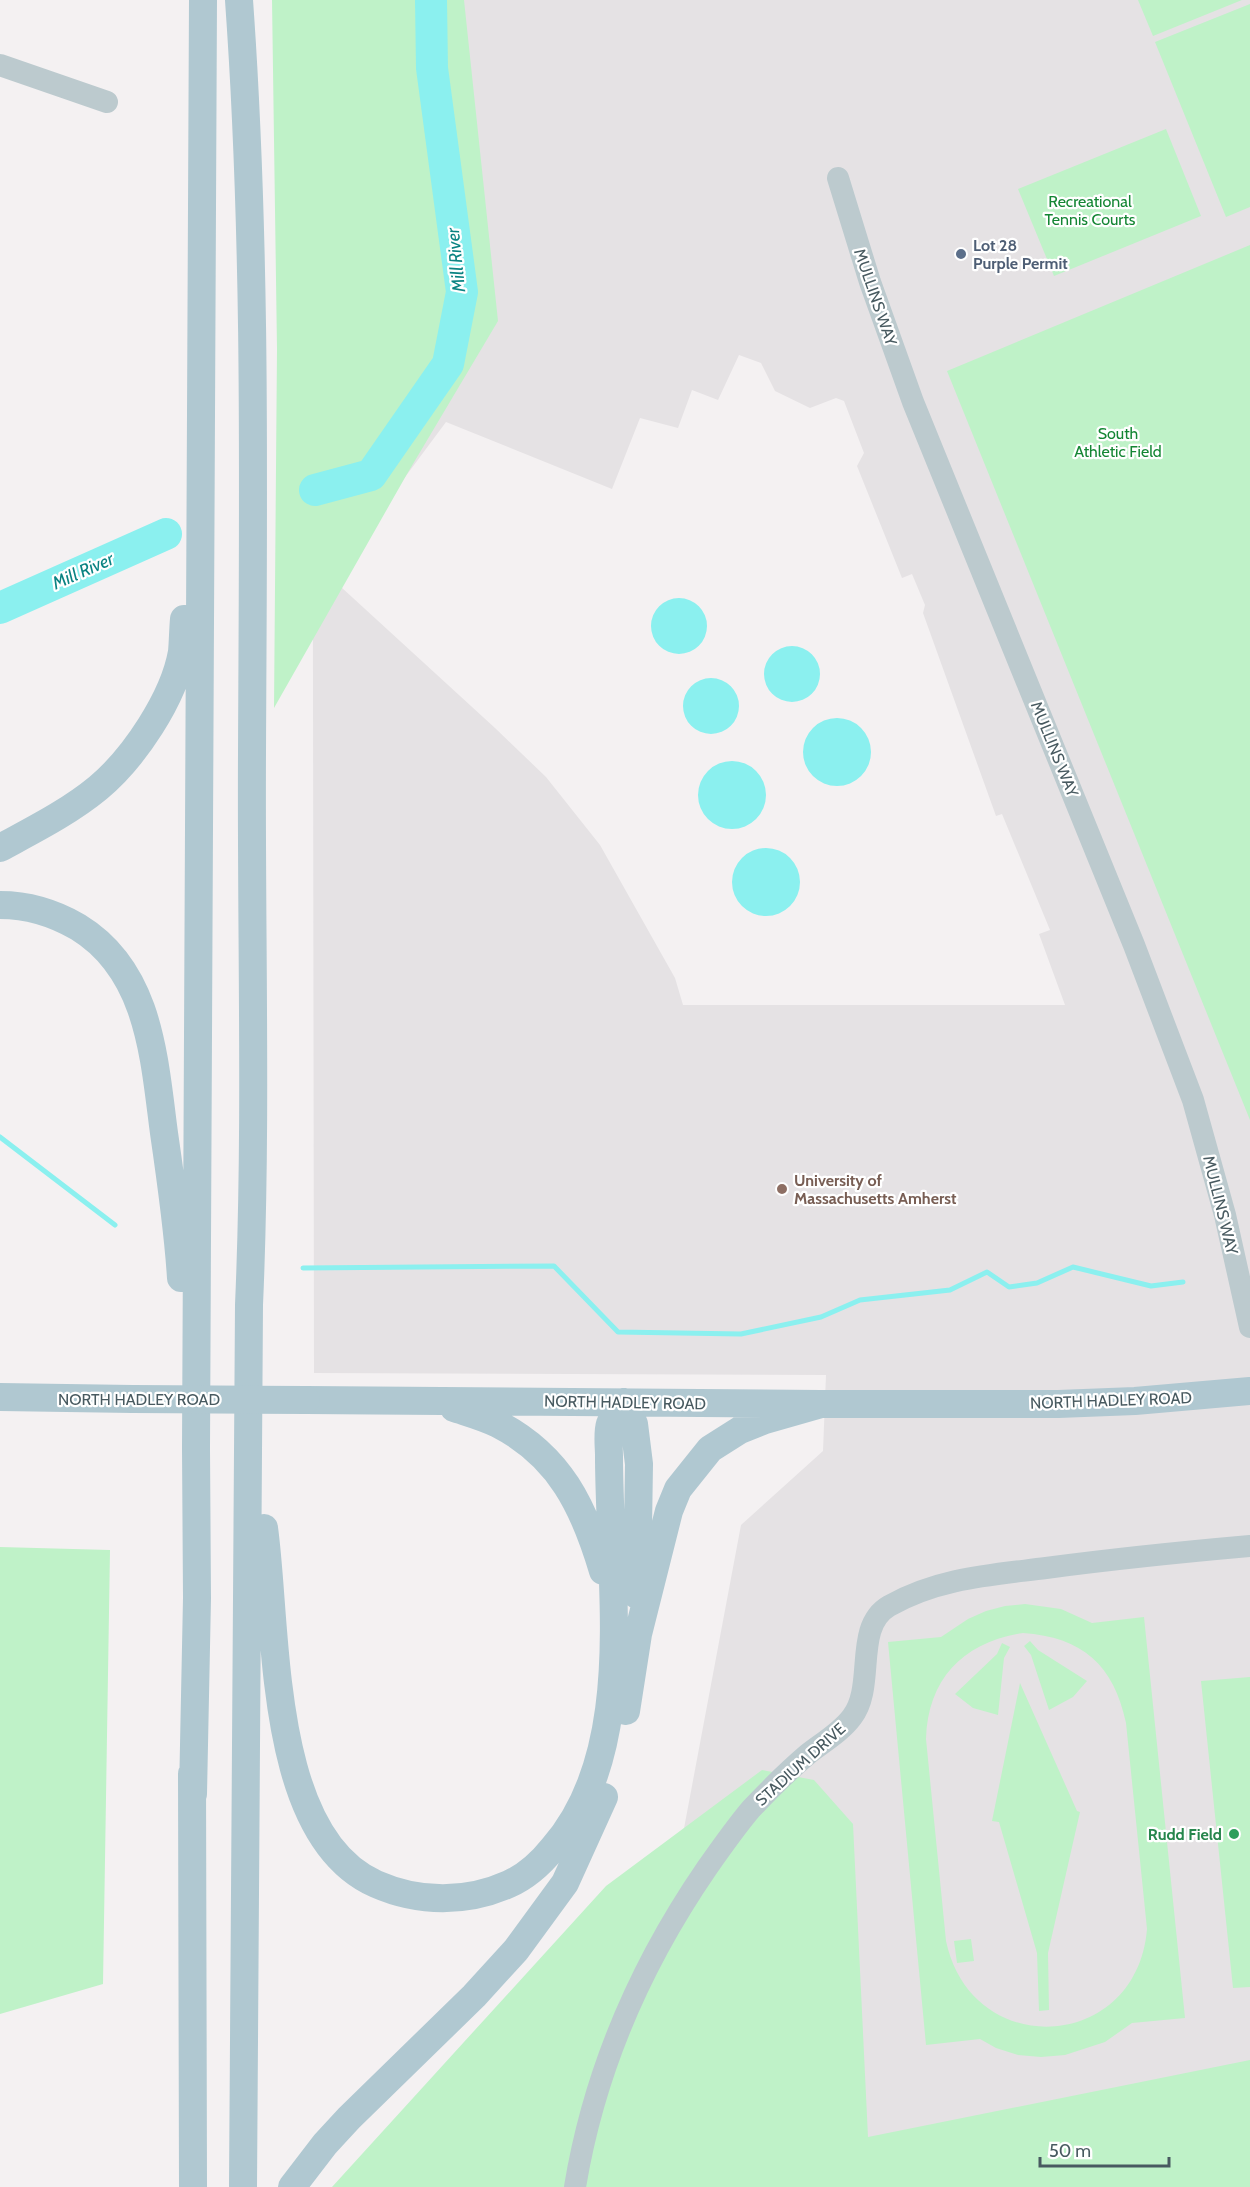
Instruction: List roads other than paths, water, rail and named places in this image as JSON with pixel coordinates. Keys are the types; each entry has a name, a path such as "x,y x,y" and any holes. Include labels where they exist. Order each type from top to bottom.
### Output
{"main road":[{"path":"193,2187 203,0"},
{"path":"239,0 247,103 254,326 251,908 254,1201 249,1305 243,2187"},
{"path":"0,848 84,799 109,778 130,755 150,726 165,698 178,664 182,652 187,570 202,243"},
{"path":"0,905 23,906 47,913 72,923 94,939 115,960 131,985 144,1013 152,1046 174,1203 181,1276 193,1794"},
{"name":"NORTH HADLEY ROAD","path":"0,1398 821,1404 1069,1403 1146,1401 1250,1391"},
{"path":"433,1400 485,1418 509,1430 544,1455 569,1490 590,1532 625,1631"},
{"path":"292,2187 325,2144 349,2118 448,2022 495,1973 534,1926 565,1883 598,1813 612,1776 622,1737 625,1631 609,1448 610,1424 624,1402"},
{"path":"249,1428 266,1540 284,1721 291,1758 304,1800 323,1838 335,1855 365,1880 416,1896 455,1898 495,1890 518,1880 540,1863 575,1818 590,1789 599,1757 625,1631 678,1489 692,1470 711,1449 740,1430 765,1420 821,1404"}],"street":[{"path":"0,65 107,102"},
{"name":"MULLINS WAY","path":"838,178 870,282 913,402 1134,945 1193,1100 1225,1215 1250,1327"},
{"name":"STADIUM DRIVE","path":"575,2187 591,2115 611,2051 643,1975 691,1892 729,1837 751,1810 805,1757 851,1718 861,1702 865,1681 866,1651 872,1625 885,1608 920,1590 965,1578 1095,1561 1250,1546"}],"water":[{"path":"673,598 685,598 695,602 703,610 707,626 703,642 695,650 685,654 673,654 663,650 655,642 651,632 651,620 655,610 663,602"},
{"path":"786,646 798,646 808,650 816,658 820,674 816,690 808,698 798,702 786,702 776,698 768,690 764,680 764,668 768,658 776,650"},
{"path":"705,678 717,678 727,682 735,690 739,706 735,722 727,730 717,734 705,734 695,730 687,722 683,712 683,700 687,690 695,682"},
{"path":"830,718 844,718 856,723 866,733 871,752 866,771 856,781 844,786 830,786 818,781 808,771 803,759 803,745 808,733 818,723"},
{"path":"725,761 739,761 751,766 761,776 766,795 761,814 751,824 739,829 725,829 713,824 703,814 698,802 698,788 703,776 713,766"},
{"path":"759,848 773,848 785,853 795,863 800,882 795,901 785,911 773,916 759,916 747,911 737,901 732,889 732,875 737,863 747,853"}],"waterway":[{"name":"Mill River","path":"315,490 371,475 448,364 462,292 432,68 431,0"},
{"name":"Mill River","path":"0,608 166,534"},
{"path":"0,1137 115,1225"},
{"path":"303,1268 554,1266 618,1332 741,1334 821,1317 860,1300 950,1290 987,1272 1009,1287 1037,1283 1073,1267 1151,1286 1183,1282"}],"place":[{"name":"Lot 28 Purple Permit","path":"961,254"},
{"name":"University of Massachusetts Amherst","path":"782,1189"},
{"name":"Rudd Field","path":"1234,1834"}],"park label":[{"name":"Recreational Tennis Courts","path":"1090,210"},
{"name":"South Athletic Field","path":"1118,442"}]}
